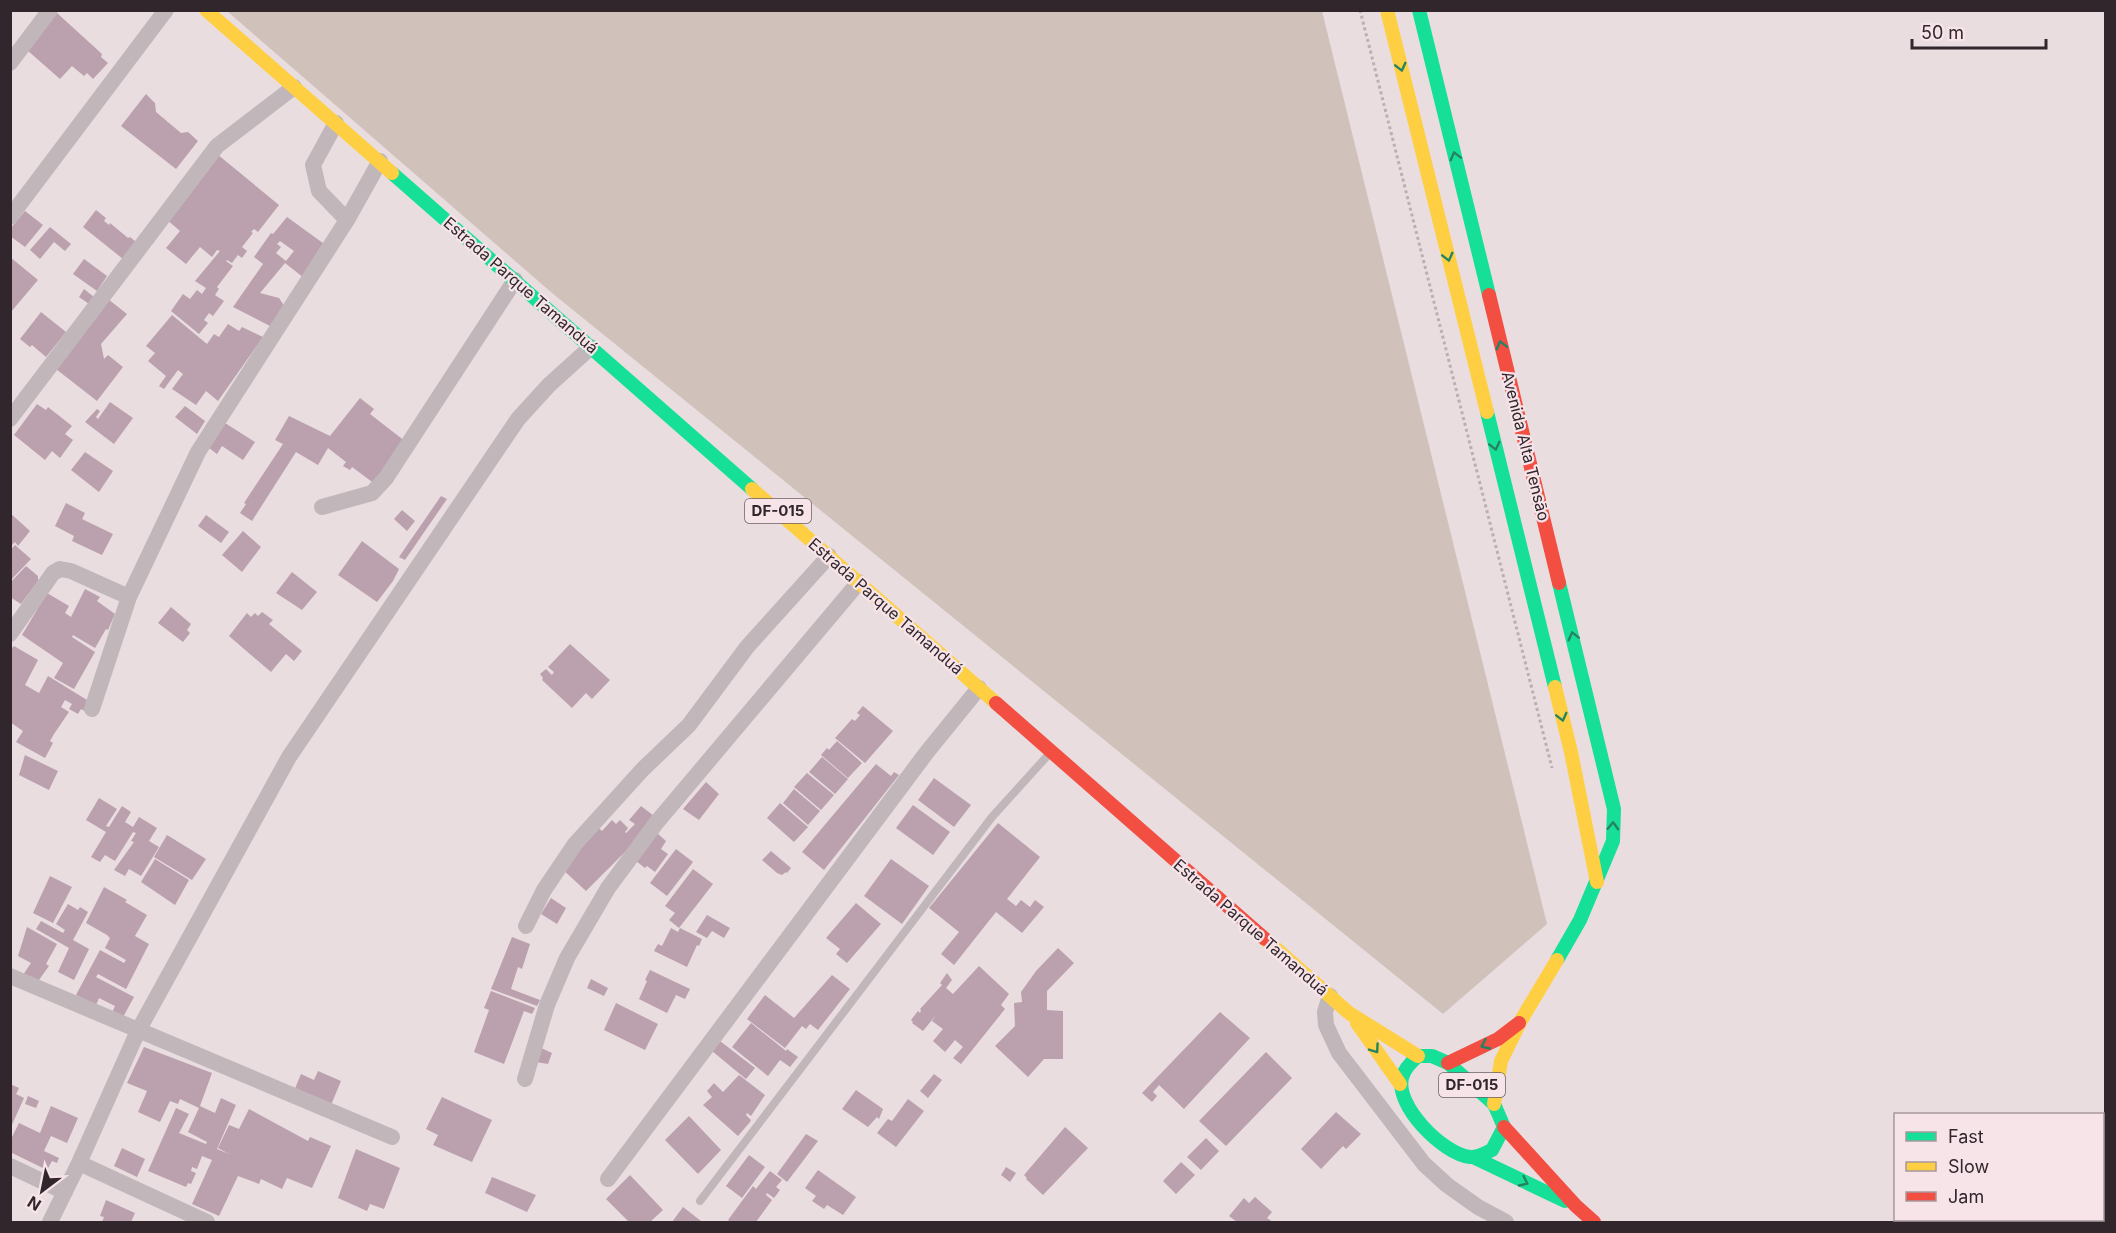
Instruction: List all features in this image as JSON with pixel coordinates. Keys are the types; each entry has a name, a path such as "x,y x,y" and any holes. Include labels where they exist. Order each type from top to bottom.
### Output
{"main road":[{"name":"Estrada Parque Tamanduá","path":"206,10 1349,1013 1418,1056"},
{"name":"Avenida Alta Tensāo","path":"1387,10 1570,752 1597,882"},
{"name":"Avenida Alta Tensāo","path":"1419,10 1614,809 1613,841 1597,882 1580,920 1520,1022 1501,1061 1494,1104"},
{"name":"Estrada Parque Tamanduá","path":"1349,1013 1400,1084"},
{"name":"Avenida Alta Tensāo","path":"1448,1063 1498,1039 1520,1022"},
{"name":"DF-015","path":"1418,1056 1432,1056 1448,1063 1494,1104 1504,1127 1581,1217"},
{"path":"1400,1084 1405,1067 1418,1056"},
{"name":"DF-015","path":"1400,1084 1408,1108 1427,1131 1453,1151 1473,1157 1581,1217"},
{"path":"1473,1157 1492,1150 1504,1127"}],"street":[{"path":"10,63 50,10"},
{"path":"10,217 166,10"},
{"path":"10,419 217,147 294,87"},
{"path":"336,123 313,165 319,191 347,220"},
{"path":"92,709 129,597 198,452 347,220 380,161"},
{"path":"322,507 372,493 386,478 515,280"},
{"path":"50,1222 138,1031 289,757 518,419 549,385 591,347"},
{"path":"526,926 544,890 575,844 643,769 689,725 747,647 829,556"},
{"path":"10,634 52,573 60,569 70,571 129,597"},
{"path":"525,1079 547,1005 567,958 608,888 657,822 859,582"},
{"path":"608,1179 927,752 979,688"},
{"path":"10,976 392,1137"},
{"path":"1330,996 1325,1012 1326,1025 1340,1053 1424,1164 1447,1185 1478,1207 1506,1222"},
{"path":"79,1163 207,1222"},
{"path":"10,1166 65,1192"}],"lane":[{"path":"700,1201 992,817 1051,752"}],"path":[{"path":"1360,10 1553,773"}],"shaded area":[{"path":"227,11 1322,11 1547,924 1443,1014 552,293"}],"building":[{"path":"57,13 102,54 101,57 108,63 93,79 87,73 84,76 72,66 60,79 27,50"},
{"path":"146,94 155,103 156,112 181,133 188,132 198,141 176,169 121,126"},
{"path":"217,154 279,205 258,232 254,229 251,232 253,233 242,247 247,251 242,258 238,255 232,263 226,261 233,266 217,287 219,289 215,295 224,301 213,316 209,313 204,320 208,323 199,334 171,311 183,294 190,299 197,290 202,294 206,288 195,281 220,251 217,250 212,257 200,247 186,264 166,248 180,231 166,219"},
{"path":"96,210 106,218 104,221 109,225 110,223 136,242 123,259 83,227"},
{"path":"25,211 43,225 25,247 10,236 10,229"},
{"path":"287,217 327,246 304,278 285,263 260,293 279,298 285,307 270,326 233,307 263,264 254,257 271,233 273,234","holes":["280,241 294,251 286,261 276,253 281,247 277,244"]},
{"path":"50,227 71,244 65,251 54,242 40,259 30,250"},
{"path":"10,257 38,280 10,313"},
{"path":"84,259 107,276 97,291 73,274"},
{"path":"84,289 94,297 89,304 79,297"},
{"path":"108,299 127,314 101,344 104,359 108,355 123,367 97,401 56,369"},
{"path":"41,312 66,332 46,357 32,345 30,347 20,339"},
{"path":"172,315 207,344 214,334 219,337 228,324 239,331 242,327 263,337 218,401 206,391 196,405 172,389 183,374 178,370 164,389 159,386 166,376 148,361 155,353 146,346"},
{"path":"360,398 374,409 370,414 410,445 379,487 352,467 350,470 343,466 346,462 328,448 318,465 296,452 252,521 240,513 246,504 244,503 283,444 275,440 289,416 330,436"},
{"path":"110,402 133,418 114,444 85,422 97,409 100,411 96,417 98,419"},
{"path":"37,404 46,410 48,407 72,426 65,434 73,440 60,458 52,451 45,460 14,435"},
{"path":"185,406 205,421 197,434 175,417"},
{"path":"225,423 255,442 243,460 222,446 217,454 209,448"},
{"path":"85,452 113,471 99,492 71,470"},
{"path":"441,496 447,499 405,560 399,557"},
{"path":"66,503 85,513 82,519 113,534 102,555 72,541 74,536 55,526"},
{"path":"402,510 415,521 407,531 394,519"},
{"path":"10,513 30,531 18,546 15,542 10,547"},
{"path":"206,515 229,532 221,543 198,526"},
{"path":"243,531 261,547 242,572 222,555"},
{"path":"362,541 399,569 377,602 338,575"},
{"path":"15,545 31,559 10,581 10,550"},
{"path":"26,566 38,576 38,581 21,604 10,597 10,583"},
{"path":"292,572 317,592 302,610 276,593"},
{"path":"85,589 100,597 97,601 115,614 108,630 106,629 95,648 73,635 72,637 95,652 74,689 54,678 63,663 22,635 47,593 69,606 65,613 71,617"},
{"path":"171,607 191,624 187,630 190,633 183,642 158,623"},
{"path":"262,612 273,620 269,624 302,651 294,661 286,654 271,672 229,636 247,613 251,617 255,613 258,616"},
{"path":"570,644 610,680 592,699 586,693 572,708 542,680 540,674 546,669 552,675 554,672 548,667"},
{"path":"14,646 38,660 25,685 39,693 48,676 87,700 85,711 81,709 78,714 69,709 72,704 65,700 61,707 69,712 50,741 53,743 45,758 16,742 23,731 10,722 10,650"},
{"path":"863,706 893,731 865,763 835,738 852,719 855,721 860,715 857,713"},
{"path":"837,741 862,763 848,778 821,755"},
{"path":"25,755 58,771 49,790 19,775"},
{"path":"822,757 848,779 835,794 809,772"},
{"path":"876,764 891,776 894,772 899,775 824,870 802,852"},
{"path":"807,773 834,795 821,810 794,787"},
{"path":"934,778 971,805 954,827 918,800"},
{"path":"706,782 719,794 699,820 683,809"},
{"path":"794,789 820,811 808,825 783,803"},
{"path":"99,798 117,809 106,826 109,827 122,806 131,812 125,822 133,827 139,817 157,828 149,841 159,847 141,876 129,869 125,876 114,870 134,842 131,841 136,833 133,832 115,861 105,855 100,862 91,857 106,832 86,820"},
{"path":"780,803 808,827 794,842 767,818"},
{"path":"913,805 950,832 933,855 896,828"},
{"path":"641,806 654,816 635,842 586,891 560,867 598,827 602,831 612,820 616,824 620,820 628,828 626,833 635,824 629,820"},
{"path":"998,823 1040,857 1007,899 1016,906 1021,900 1030,907 1035,900 1044,907 1022,933 996,912 954,965 941,954 959,932 929,908"},
{"path":"657,833 666,841 661,849 668,854 655,872 636,861"},
{"path":"167,835 206,859 192,880 154,857"},
{"path":"676,849 693,862 667,896 650,883"},
{"path":"771,851 791,868 787,873 782,875 777,873 762,860"},
{"path":"155,859 189,880 175,905 141,882"},
{"path":"891,859 929,886 902,924 864,896"},
{"path":"693,869 713,884 679,928 669,920 675,913 665,906"},
{"path":"50,876 72,887 53,923 33,913"},
{"path":"104,887 147,915 135,936 149,944 126,989 98,974 96,977 134,997 122,1019 111,1015 115,1006 99,998 96,1005 76,995 100,950 124,963 126,960 105,948 110,938 107,935 86,923"},
{"path":"551,898 566,908 557,924 541,914"},
{"path":"856,903 881,924 847,963 836,954 840,949 826,938"},
{"path":"68,904 78,910 80,907 88,912 73,940 89,949 74,980 58,972 69,948 36,929 41,921 63,933 65,930 56,924"},
{"path":"707,915 730,928 724,938 712,931 707,938 696,932"},
{"path":"27,927 57,944 46,964 49,966 36,984 23,975 31,963 18,956"},
{"path":"671,928 678,932 680,928 702,939 687,967 654,951 658,944 662,946"},
{"path":"512,937 530,944 522,969 518,967 511,989 540,1000 537,1006 491,989"},
{"path":"1058,948 1074,963 1047,991 1047,1010 1063,1011 1063,1059 1044,1059 1028,1077 995,1046 1015,1026 1014,1003 1022,1002 1021,992 1036,971"},
{"path":"979,966 1009,994 1001,1005 1005,1009 961,1064 953,1058 963,1047 955,1040 945,1052 933,1041 943,1029 932,1021 936,1015 923,1031 911,1020 918,1011 920,1013 920,1009 942,985 940,983 947,973 952,980 946,988 953,994"},
{"path":"650,970 690,989 685,999 676,995 667,1013 639,999"},
{"path":"832,975 850,989 818,1030 810,1024 806,1029 802,1026 785,1048 747,1019 765,995 794,1018"},
{"path":"591,979 608,988 604,996 587,988"},
{"path":"491,991 535,1008 532,1014 524,1011 504,1064 474,1052 489,1010 484,1008"},
{"path":"616,1003 658,1024 645,1050 604,1030"},
{"path":"1220,1012 1250,1038 1184,1109 1159,1085 1153,1092 1157,1096 1152,1102 1142,1093"},
{"path":"751,1023 786,1051 787,1049 798,1057 790,1067 780,1060 768,1076 732,1047"},
{"path":"720,1041 755,1068 746,1079 712,1051"},
{"path":"144,1047 212,1073 200,1106 215,1113 221,1098 236,1105 217,1149 229,1154 218,1148 229,1125 239,1129 249,1109 308,1141 310,1137 331,1146 312,1188 287,1178 282,1189 261,1179 259,1184 238,1176 219,1216 192,1204 212,1160 202,1156 197,1169 192,1167 191,1171 196,1173 191,1184 188,1183 186,1187 148,1171 176,1108 189,1114 179,1133 206,1144 207,1142 188,1132 199,1108 180,1099 178,1104 170,1101 160,1122 138,1112 147,1091 127,1083"},
{"path":"541,1048 552,1053 548,1064 536,1062"},
{"path":"1266,1052 1292,1078 1226,1146 1199,1121"},
{"path":"318,1071 341,1081 331,1105 294,1091 301,1074 314,1080"},
{"path":"934,1074 942,1080 928,1098 920,1091"},
{"path":"739,1075 765,1095 751,1116 747,1113 746,1115 751,1120 738,1136 703,1105 712,1097 707,1091 714,1083 723,1092"},
{"path":"10,1084 19,1088 16,1094 24,1098 10,1129"},
{"path":"856,1090 883,1109 879,1119 877,1117 868,1127 842,1109"},
{"path":"28,1096 39,1101 36,1108 25,1104"},
{"path":"442,1097 492,1120 472,1162 433,1145 438,1135 426,1129"},
{"path":"908,1099 924,1111 896,1147 877,1133 888,1119 892,1121"},
{"path":"51,1106 78,1118 67,1143 51,1136 44,1151 59,1158 57,1163 52,1161 47,1170 10,1152 10,1141 19,1123 40,1133"},
{"path":"1336,1112 1361,1134 1346,1149 1343,1146 1321,1169 1301,1149"},
{"path":"689,1116 721,1150 698,1174 665,1140"},
{"path":"1065,1127 1088,1148 1043,1195 1024,1175"},
{"path":"806,1134 818,1141 787,1182 777,1174"},
{"path":"1206,1138 1219,1151 1201,1170 1187,1157"},
{"path":"122,1148 145,1159 137,1177 114,1166"},
{"path":"356,1149 400,1168 384,1209 370,1204 367,1211 338,1198"},
{"path":"749,1155 765,1167 742,1198 726,1186"},
{"path":"1181,1162 1195,1175 1176,1194 1163,1181"},
{"path":"1006,1167 1016,1173 1010,1182 1001,1175"},
{"path":"818,1170 856,1197 843,1215 827,1205 824,1209 812,1201 816,1196 805,1188"},
{"path":"770,1171 782,1180 776,1187 780,1190 774,1198 767,1193 766,1195 772,1200 756,1222 728,1220 753,1186 756,1189"},
{"path":"630,1175 663,1210 650,1222 629,1222 606,1199"},
{"path":"492,1177 536,1195 527,1212 485,1193"},
{"path":"1255,1197 1272,1212 1267,1218 1273,1222 1237,1222 1229,1216 1244,1198 1249,1203"},
{"path":"106,1200 135,1213 131,1222 102,1222 104,1217 100,1216"},
{"path":"683,1207 701,1221 705,1222 672,1222"}],"traffic: fast":[{"path":"1419,10 1489,295"},
{"path":"392,173 752,489"},
{"path":"1487,412 1555,687"},
{"path":"1557,960 1580,920 1613,841 1614,809 1559,583"},
{"path":"1418,1056 1432,1056 1448,1063 1494,1104 1504,1127 1492,1150 1473,1157 1459,1154 1435,1138 1413,1115 1402,1089 1402,1078 1408,1066 1418,1056"},
{"path":"1473,1157 1565,1201"}],"traffic: slow":[{"path":"206,10 392,173"},
{"path":"1387,10 1487,412"},
{"path":"752,489 996,703"},
{"path":"1555,687 1571,752 1597,882"},
{"path":"1265,939 1349,1013 1418,1056"},
{"path":"1494,1104 1501,1061 1520,1022 1557,960"},
{"path":"1357,1023 1400,1084"}],"traffic: jam":[{"path":"1489,295 1559,583"},
{"path":"996,703 1265,939"},
{"path":"1448,1063 1498,1039 1519,1023"},
{"path":"1504,1127 1576,1206 1594,1222"}]}
